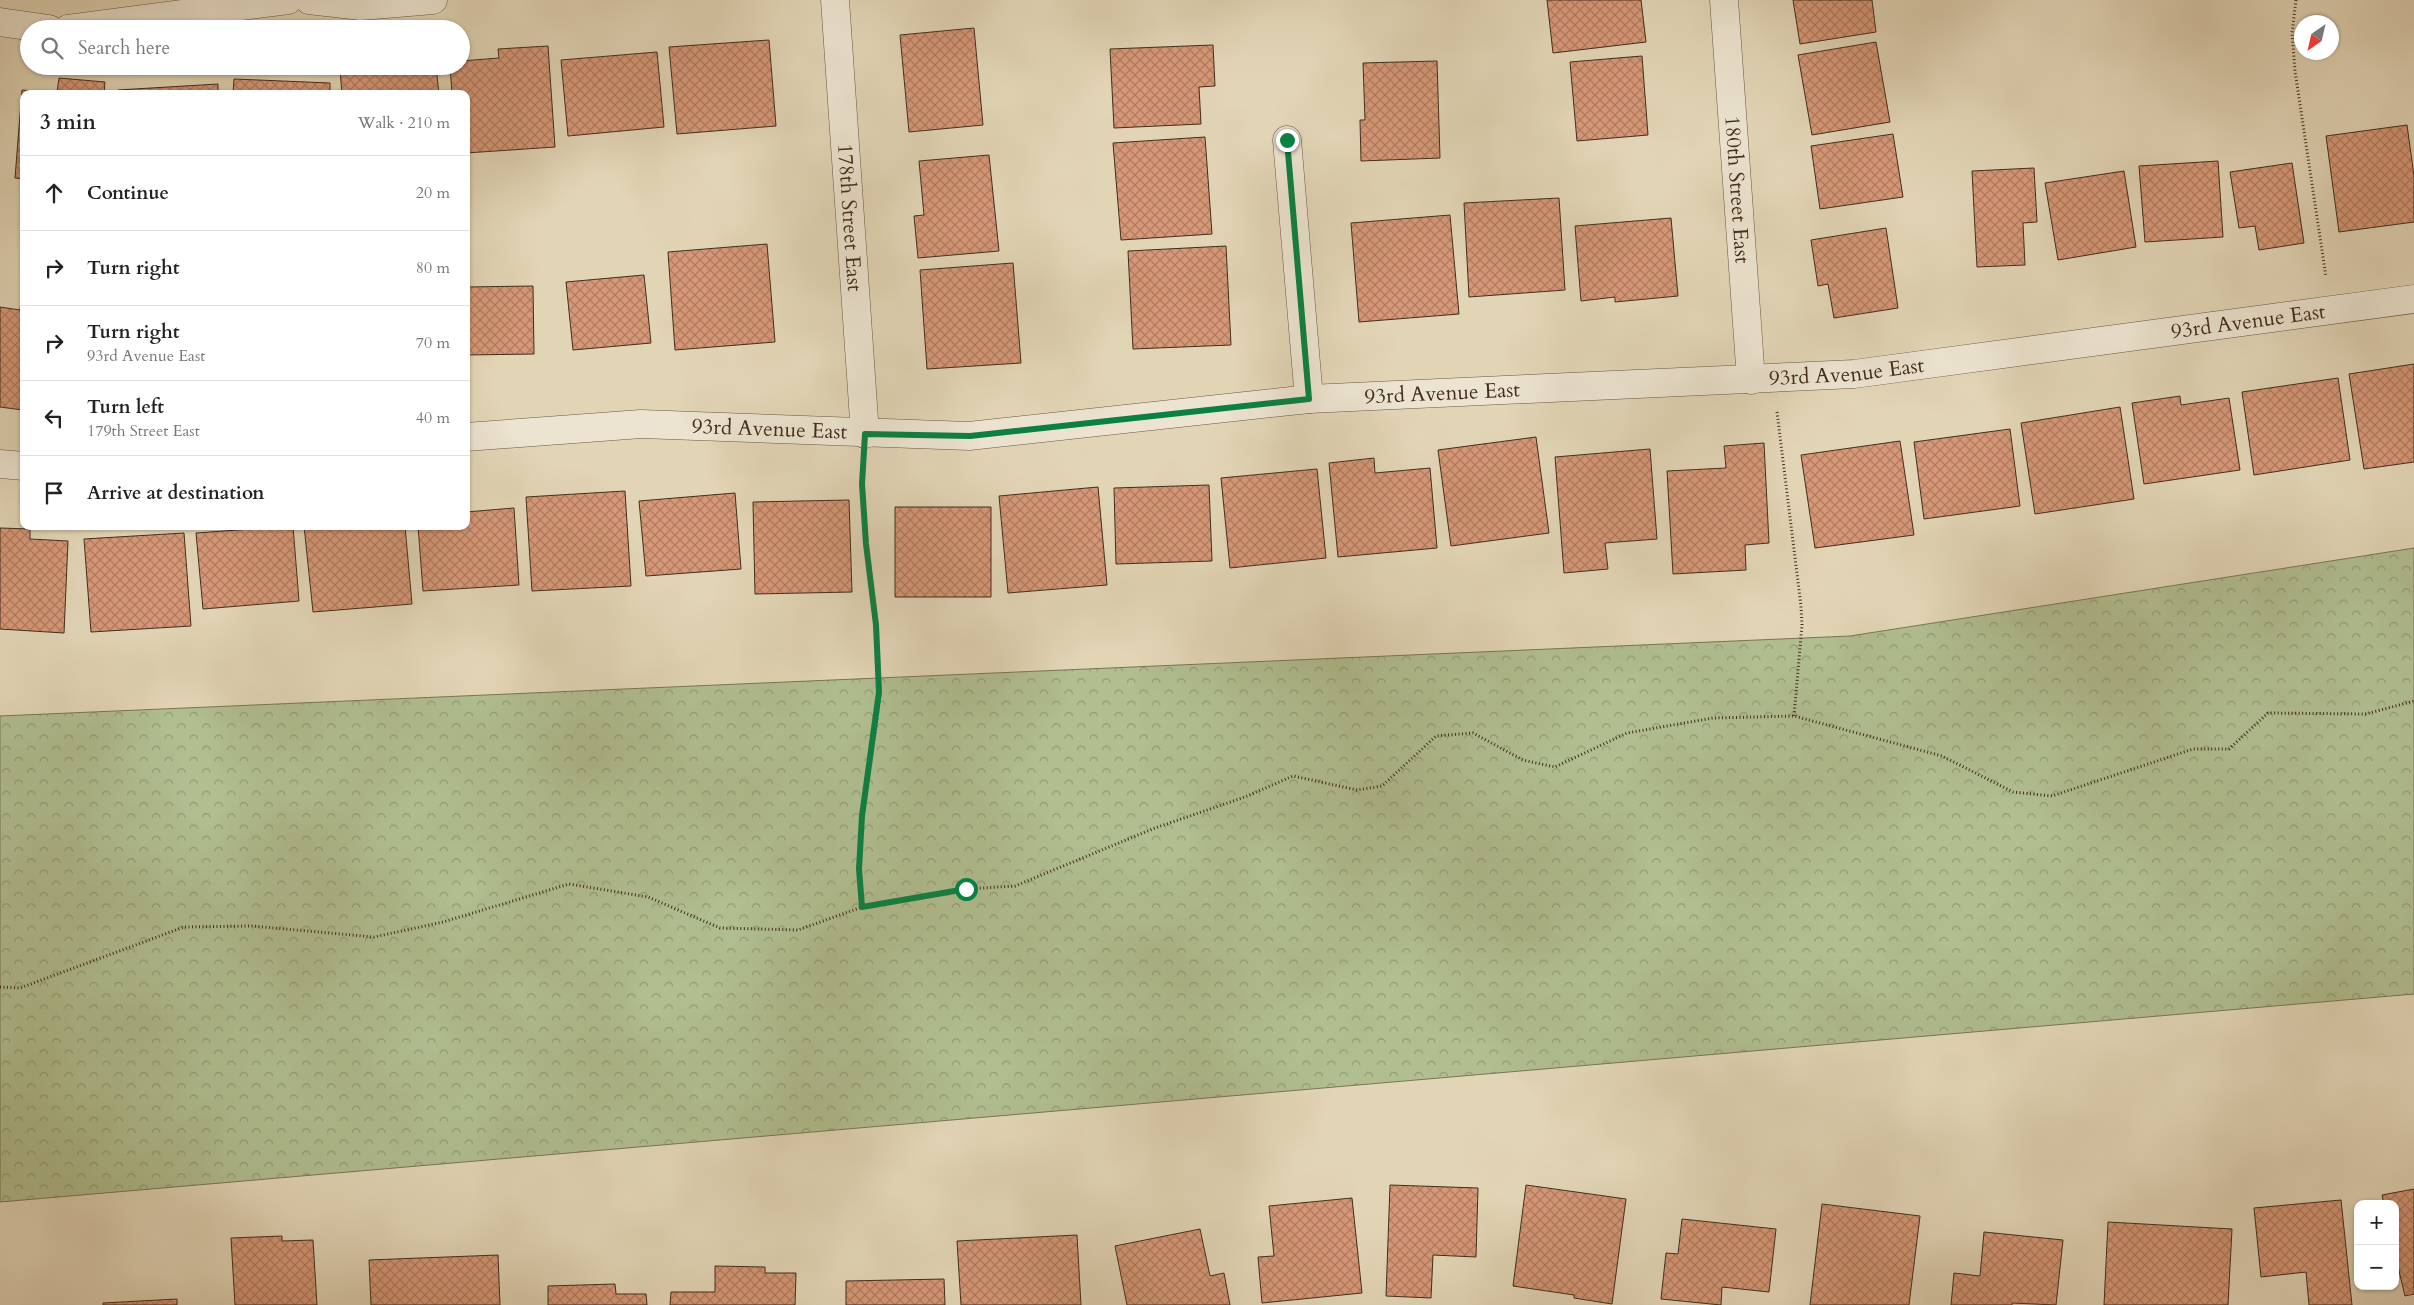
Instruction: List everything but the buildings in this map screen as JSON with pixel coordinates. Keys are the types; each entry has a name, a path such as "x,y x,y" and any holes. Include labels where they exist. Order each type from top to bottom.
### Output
{"street":[{"path":"136,20 288,0"},
{"path":"309,0 361,6 433,0"},
{"name":"178th Street East","path":"835,0 865,434"},
{"name":"180th Street East","path":"1724,0 1762,380"},
{"path":"0,22 20,25"},
{"path":"1287,140 1309,399"},
{"name":"93rd Avenue East","path":"470,437 641,424 865,434 970,436 1309,399 1762,380 1854,374 2414,300"},
{"path":"0,464 20,466"}],"path":[{"path":"2296,0 2292,33 2295,71 2330,311"},
{"path":"1762,380 1801,606 1802,625 1794,716"},
{"path":"862,907 859,869 862,816 879,692 876,625 866,544 862,484 865,434"},
{"path":"0,987 20,988 184,927 252,926 374,937 443,922 569,884 648,896 720,928 798,930 862,907 966,889 1015,886 1155,828 1245,797 1293,776 1357,790 1382,786 1436,736 1473,733 1523,760 1555,767 1627,733 1713,718 1794,716 1942,756 2012,792 2052,796 2193,749 2229,749 2268,713 2366,714 2414,701"}],"green space":[{"path":"2414,548 2414,994 0,1202 0,716 1850,636"}],"route":[{"path":"966,889 862,907 859,869 862,816 879,692 876,625 866,544 862,484 865,434 970,436 1309,399 1287,140"}]}
